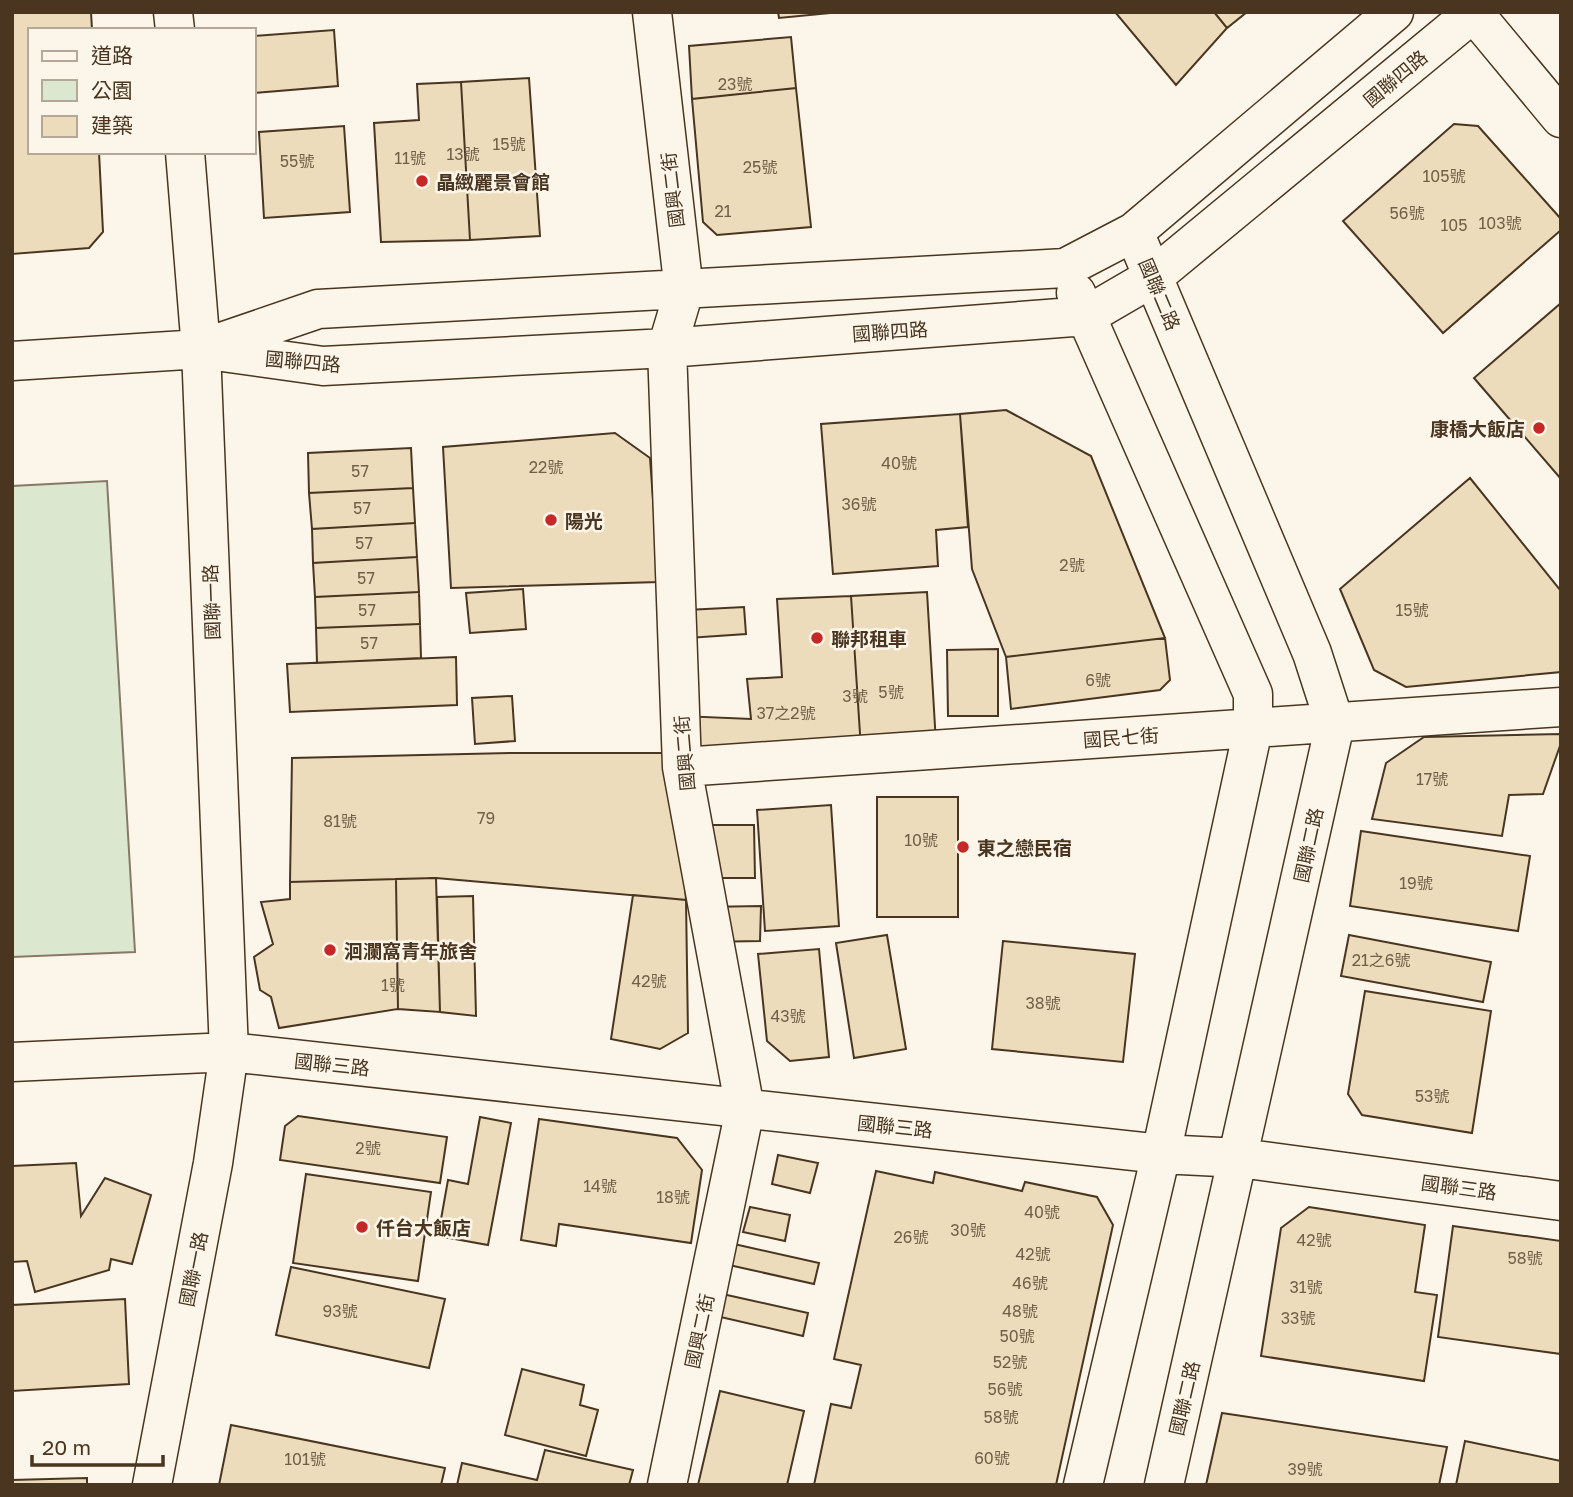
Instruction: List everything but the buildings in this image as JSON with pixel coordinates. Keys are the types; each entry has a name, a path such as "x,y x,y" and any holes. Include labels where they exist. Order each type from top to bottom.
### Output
{"street":[{"name":"國興二街","path":"652,12 684,291 667,348 682,767 744,1110 667,1485"},
{"name":"國聯四路","path":"201,349 318,309 1065,268 1134,232 1394,12"},
{"name":"國聯四路","path":"12,361 201,349 323,366 667,348 1086,316 1153,278 1473,12"},
{"path":"1473,12 1561,118"},
{"name":"國聯一路","path":"152,1485 213,1163 229,1052 201,349 185,154"},
{"name":"國聯二路","path":"1134,232 1312,653 1335,724 1240,1158 1164,1485"},
{"path":"1065,268 1253,694 1253,729 1161,1154 1083,1485"},
{"name":"國民七街","path":"682,767 1561,707"},
{"path":"12,1062 229,1052"},
{"name":"國聯三路","path":"229,1052 1161,1154 1240,1158 1561,1201"}],"green space":[{"path":"107,481 135,952 12,957 12,486"}],"place":[{"name":"晶緻麗景會館","path":"422,181"},
{"name":"康橋大飯店","path":"1539,428"},
{"name":"陽光","path":"551,520"},
{"name":"聯邦租車","path":"817,638"},
{"name":"東之戀民宿","path":"963,847"},
{"name":"洄瀾窩青年旅舍","path":"330,950"},
{"name":"仟台大飯店","path":"362,1227"}]}
